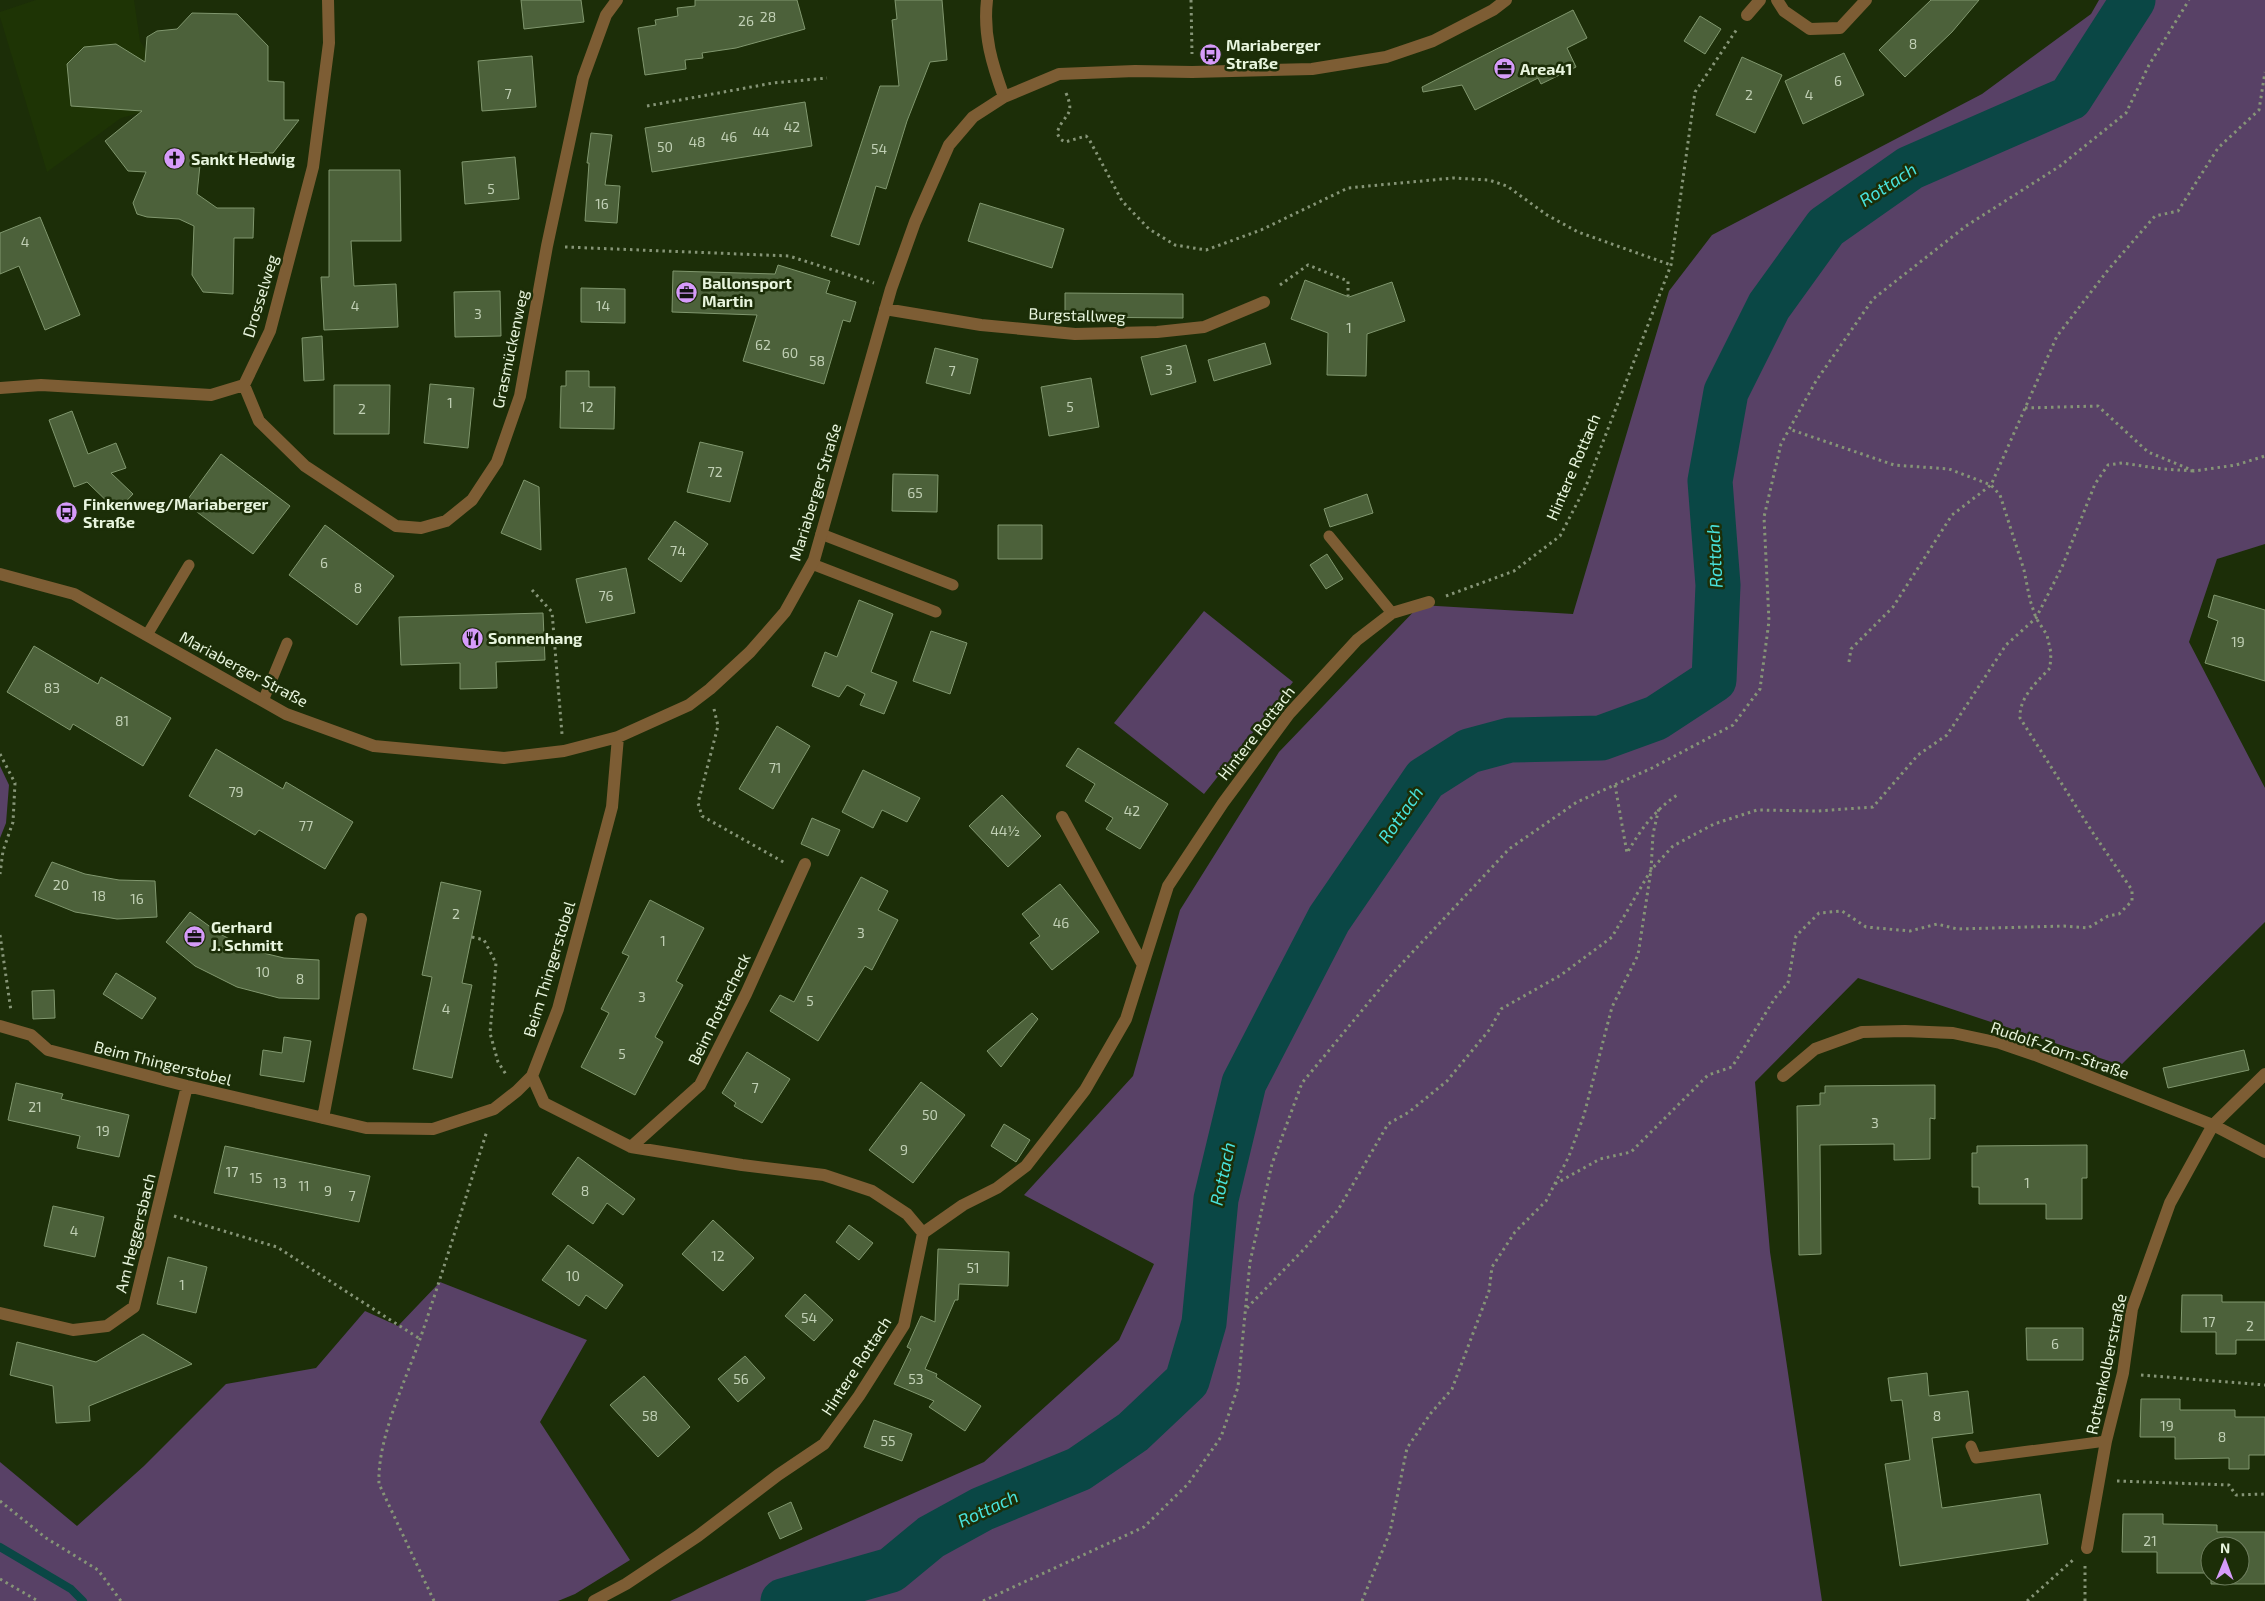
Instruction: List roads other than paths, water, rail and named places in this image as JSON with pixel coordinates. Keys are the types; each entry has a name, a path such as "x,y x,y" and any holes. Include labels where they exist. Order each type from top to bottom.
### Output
{"street":[{"name":"Drosselweg","path":"244,385 270,331 313,167 328,43 328,0"},
{"name":"Grasmückenweg","path":"244,385 260,421 305,466 396,526 421,528 446,521 472,500 497,462 520,396 547,246 583,78 606,16 617,0"},
{"path":"987,0 985,21 990,56 1004,97"},
{"name":"Mariaberger Straße","path":"0,574 74,594 286,714 374,746 504,758 564,750 618,737 689,705 710,689 750,652 786,612 812,564 822,534 885,309 915,222 949,144 972,117 1004,97 1059,74 1312,69 1386,58 1433,41 1493,10 1506,0"},
{"path":"1747,15 1760,0"},
{"path":"1777,0 1784,11 1810,29 1840,28 1866,0"},
{"name":"Burgstallweg","path":"885,309 981,325 1084,334 1157,332 1204,327 1264,302"},
{"path":"0,388 41,385 211,395 244,385"},
{"name":"Hintere Rottach","path":"594,1601 626,1584 698,1536 824,1444 859,1396 904,1325 923,1233 963,1205 997,1188 1026,1166 1085,1090 1126,1019 1168,886 1223,803 1288,714 1357,640 1392,613 1429,602"},
{"name":"Beim Thingerstobel","path":"0,1026 31,1035 48,1050 187,1086 366,1128 433,1129 494,1109 532,1076 558,1009 612,807 618,737"},
{"path":"1062,817 1143,965"},
{"name":"Beim Rottacheck","path":"632,1147 700,1084 746,994 803,868"},
{"path":"323,1118 361,919"},
{"name":"Rudolf-Zorn-Straße","path":"1783,1076 1815,1049 1862,1032 1953,1033 2000,1042 2213,1125 2265,1152"},
{"name":"Rottenkolberstraße","path":"2087,1548 2106,1442 2123,1373 2132,1309 2167,1212 2213,1125 2265,1074"},
{"path":"532,1076 544,1104 632,1147 824,1175 872,1191 907,1214 923,1233"},
{"name":"Am Heggersbach","path":"0,1313 72,1330 107,1326 134,1306 187,1086"}],"lane":[{"path":"822,534 953,586"},
{"path":"1328,536 1392,613"},
{"path":"812,564 936,612"},
{"path":"147,635 189,565"},
{"path":"263,701 287,643"},
{"path":"1971,1446 1976,1458 2106,1442"}],"waterway":[{"name":"Rottach","path":"783,1601 891,1570 931,1537 982,1509 1079,1469 1133,1432 1187,1381 1204,1323 1216,1199 1244,1083 1329,919 1425,779 1469,751 1510,740 1601,738 1656,718 1714,680 1718,585 1710,481 1726,392 1769,306 1826,227 1910,168 2070,98 2133,0"},
{"path":"0,1547 71,1589 83,1601"}],"place":[{"name":"Mariaberger Straße","path":"1210,54"},
{"name":"Area41","path":"1504,69"},
{"name":"Sankt Hedwig","path":"175,159"},
{"name":"Ballonsport Martin","path":"686,292"},
{"name":"Finkenweg/Mariaberger Straße","path":"67,513"},
{"name":"Sonnenhang","path":"472,638"},
{"name":"Gerhard J. Schmitt","path":"195,936"}]}
